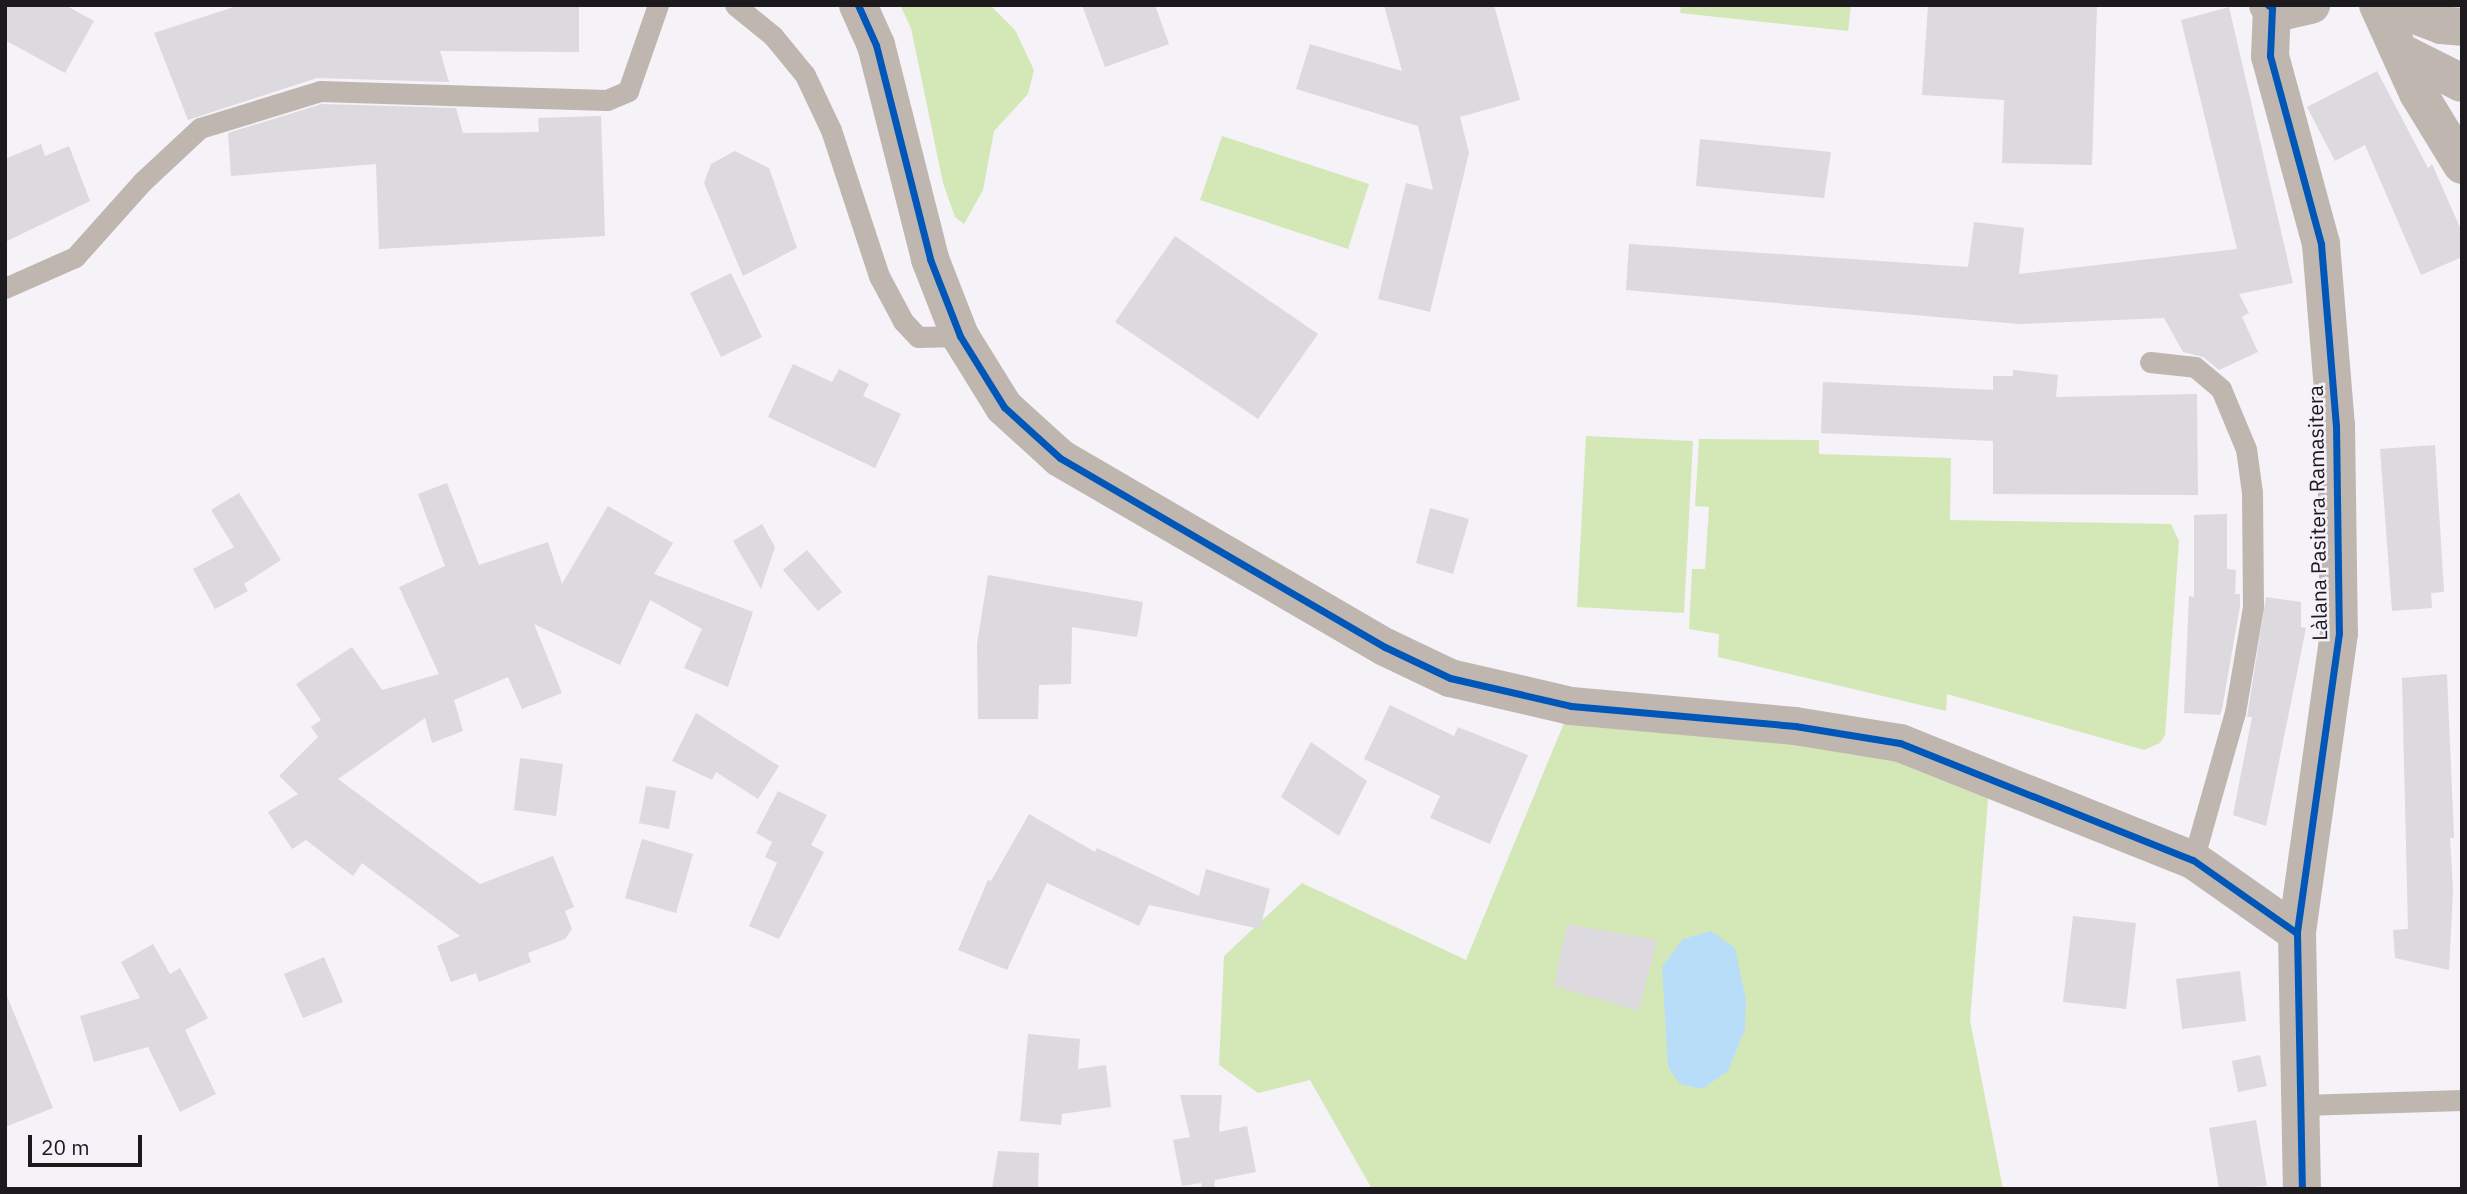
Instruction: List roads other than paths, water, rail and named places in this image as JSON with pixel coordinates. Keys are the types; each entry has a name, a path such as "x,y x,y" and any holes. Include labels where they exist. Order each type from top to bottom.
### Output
{"street":[{"path":"858,5 876,45 930,259 960,336 1004,407 1060,458 1385,648 1450,678 1571,706 1796,726 1900,743 2193,860 2297,933"},
{"path":"2270,7 2297,11 2311,5"},
{"path":"2378,5 2418,93 2462,164"},
{"path":"2389,5 2441,25 2462,27"},
{"name":"Làlana Pasitera Ramasitera","path":"2270,7 2270,56 2321,244 2336,425 2339,633 2297,933 2302,1189"},
{"path":"2400,52 2462,83"}],"lane":[{"path":"5,288 75,257 142,182 200,128 320,91 607,100 628,91 659,5"},
{"path":"735,5 773,36 805,75 831,130 879,276 903,321 918,337 960,336"},
{"path":"2150,362 2196,367 2221,389 2246,449 2252,492 2253,607 2235,712 2193,860"},
{"path":"2302,1105 2462,1100"}],"water":[{"path":"1711,931 1735,948 1746,1000 1745,1029 1728,1071 1702,1089 1680,1084 1668,1067 1662,967 1683,939"}]}
